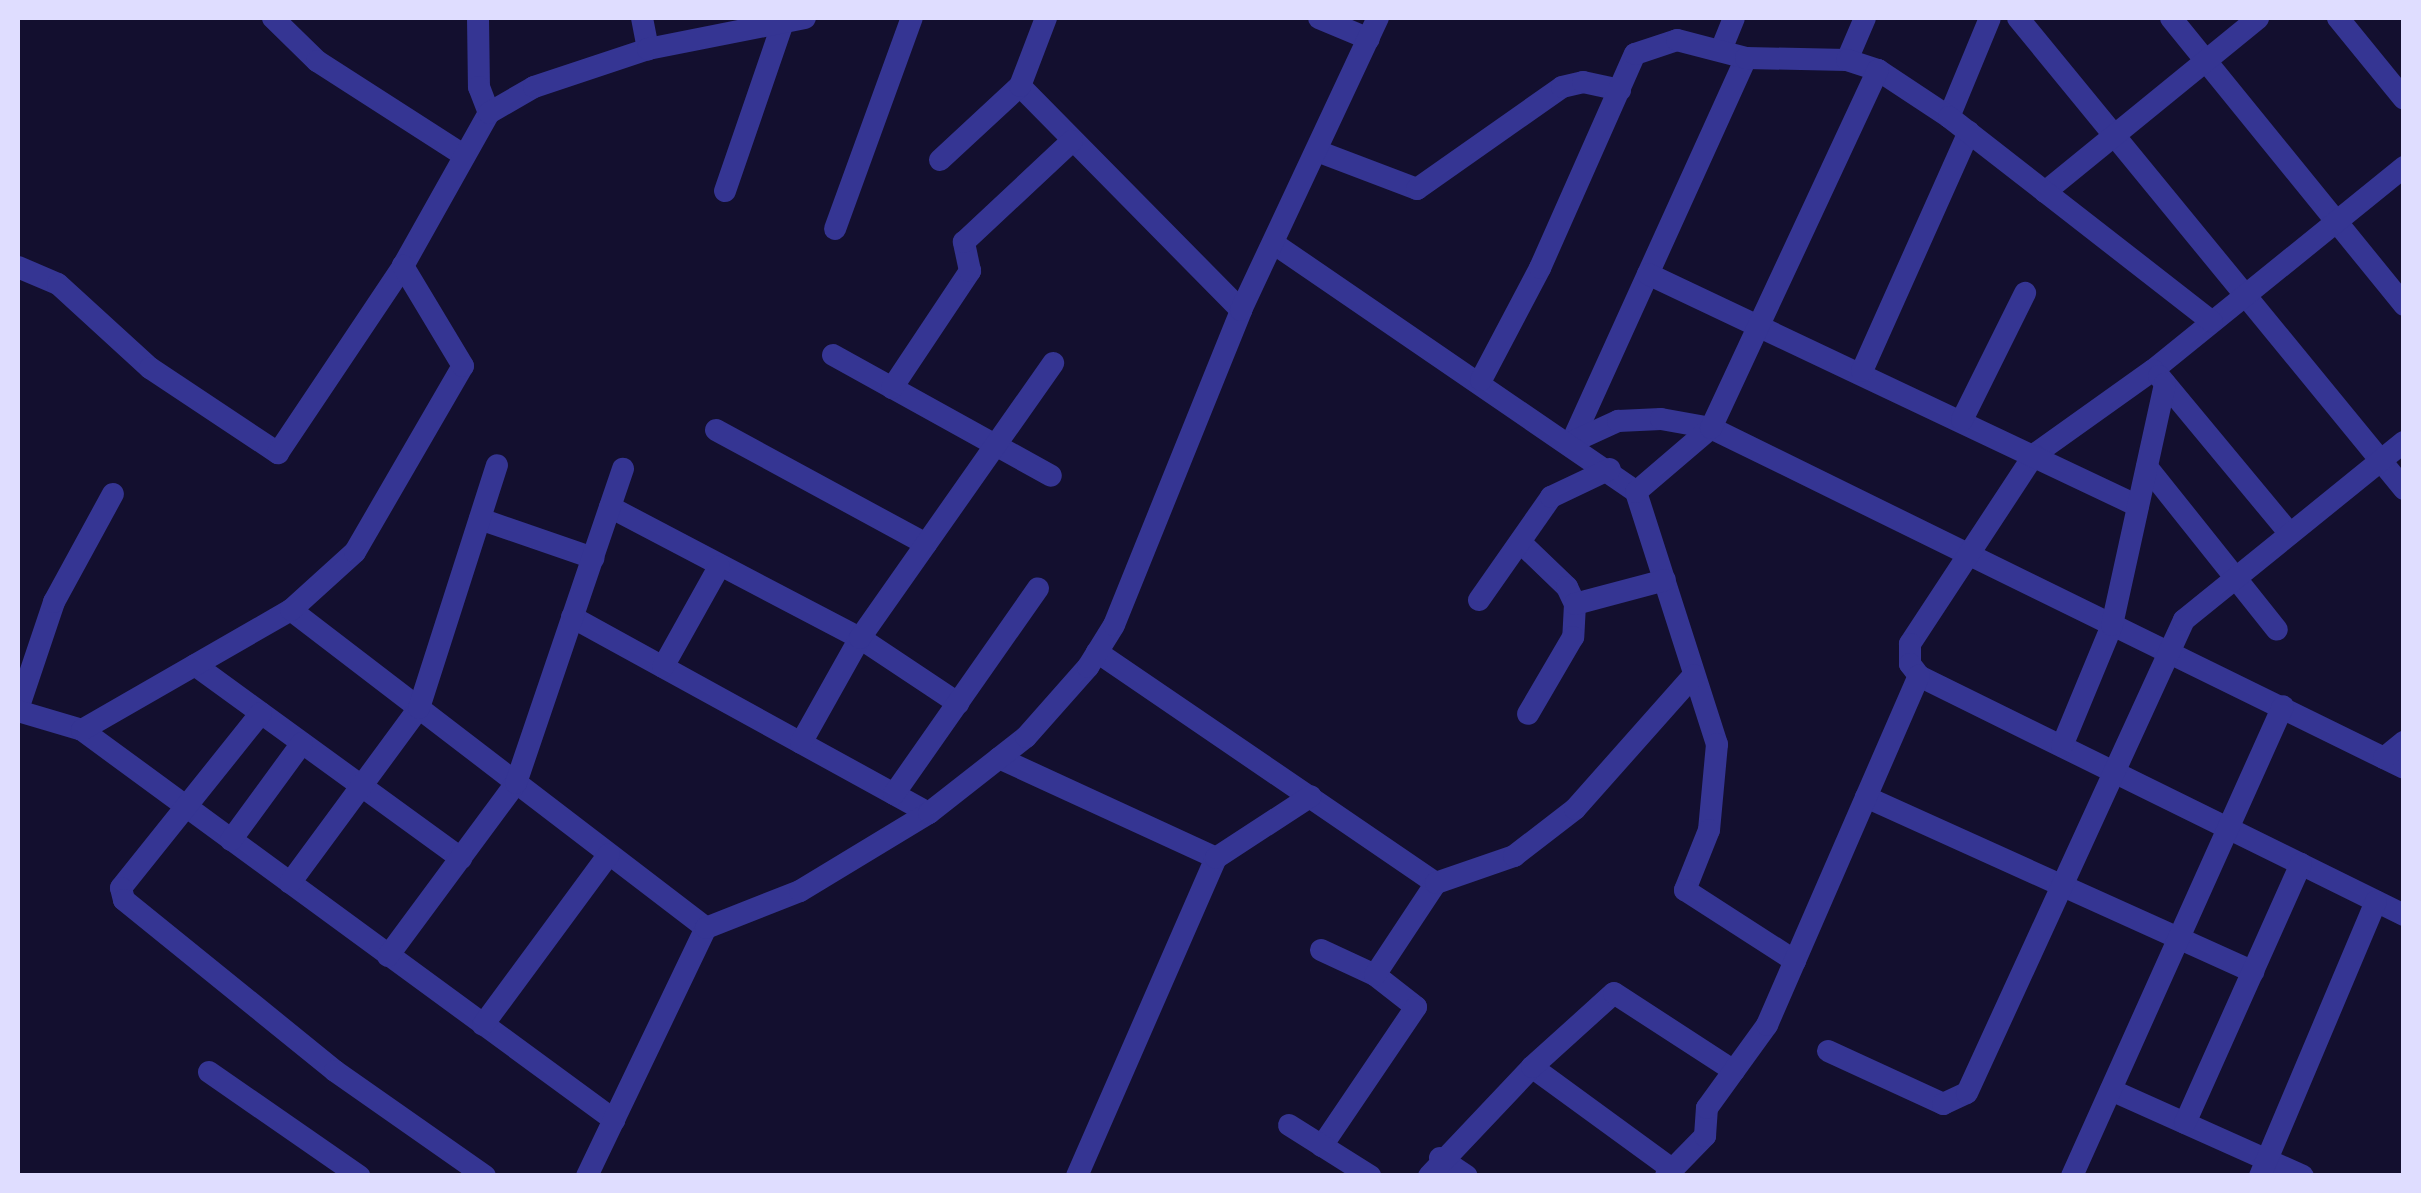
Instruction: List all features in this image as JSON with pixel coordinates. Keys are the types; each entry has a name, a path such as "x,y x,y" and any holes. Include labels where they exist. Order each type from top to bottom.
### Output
{"street":[{"path":"274,18 317,61 462,154"},
{"path":"478,18 479,86 489,113"},
{"path":"642,18 648,50"},
{"path":"835,229 912,18"},
{"path":"940,160 1020,86 1046,18"},
{"path":"587,1176 706,928 800,891 929,814 1026,737 1097,652 1156,530 1241,310 1374,28 1319,18"},
{"path":"1720,50 1734,18"},
{"path":"1847,60 1866,18"},
{"path":"1949,116 1990,18"},
{"path":"2018,18 2404,489"},
{"path":"2171,18 2404,305"},
{"path":"2045,192 2258,18"},
{"path":"2338,18 2404,99"},
{"path":"18,267 58,284 150,368 278,453 403,266 462,154 489,113 534,87 648,50 794,20"},
{"path":"726,191 794,20"},
{"path":"1481,380 1540,268 1636,54 1676,40 1746,58 1847,60 1878,70 1949,116 2212,322"},
{"path":"1572,442 1746,58"},
{"path":"1636,492 1712,428 1878,70"},
{"path":"1317,151 1417,188 1562,87 1583,82 1620,90"},
{"path":"1020,86 1241,310"},
{"path":"1862,371 1969,132"},
{"path":"892,388 970,272 964,242 1072,140"},
{"path":"2404,166 2212,322 2159,377 2034,455 1964,554 1910,644 1910,664 1920,676 2404,914"},
{"path":"1273,244 1572,442 1636,492 1717,744 1709,830 1685,890 1795,961"},
{"path":"82,730 291,610 355,552 463,366 403,266"},
{"path":"1648,274 1761,322 2138,506"},
{"path":"1962,420 2025,293"},
{"path":"833,355 1051,476"},
{"path":"801,743 860,638 1054,362"},
{"path":"2062,746 2112,625 2146,468 2159,377"},
{"path":"2159,377 2290,534"},
{"path":"1572,442 1618,421 1662,419 1712,428 1964,554 2284,706 2394,764 2404,742"},
{"path":"716,430 926,544"},
{"path":"1828,1051 1954,1104 1967,1093 2065,888 2184,620 2404,442"},
{"path":"290,883 419,708 497,465"},
{"path":"2146,468 2277,630"},
{"path":"388,956 516,783 623,469"},
{"path":"1480,600 1551,497 1610,469"},
{"path":"113,494 54,602 18,710 82,730 614,1120"},
{"path":"610,507 860,638 958,703"},
{"path":"480,519 593,558"},
{"path":"1520,542 1567,587 1575,604 1574,637 1528,714"},
{"path":"663,667 719,566"},
{"path":"1575,604 1666,580"},
{"path":"894,794 1038,588"},
{"path":"291,610 706,928"},
{"path":"572,617 929,814"},
{"path":"1097,652 1436,883"},
{"path":"195,665 461,858"},
{"path":"1375,975 1436,883 1514,856 1574,809 1694,675"},
{"path":"1532,1067 1670,1173 1705,1136 1707,1108 1767,1024 1920,676"},
{"path":"2072,1176 2284,706"},
{"path":"261,713 121,888 124,900 336,1071 485,1176"},
{"path":"231,840 302,743"},
{"path":"999,758 1216,858"},
{"path":"1077,1176 1216,858 1312,796"},
{"path":"1866,798 2252,972"},
{"path":"483,1025 610,854"},
{"path":"2185,1123 2301,864"},
{"path":"2264,1168 2376,901"},
{"path":"1322,950 1375,975 1416,1007 1322,1146"},
{"path":"1467,1176 1434,1166 1532,1067 1614,993 1734,1070"},
{"path":"210,1072 359,1176"},
{"path":"2110,1090 2185,1123 2264,1168 2304,1176"},
{"path":"1290,1125 1370,1176"}]}
